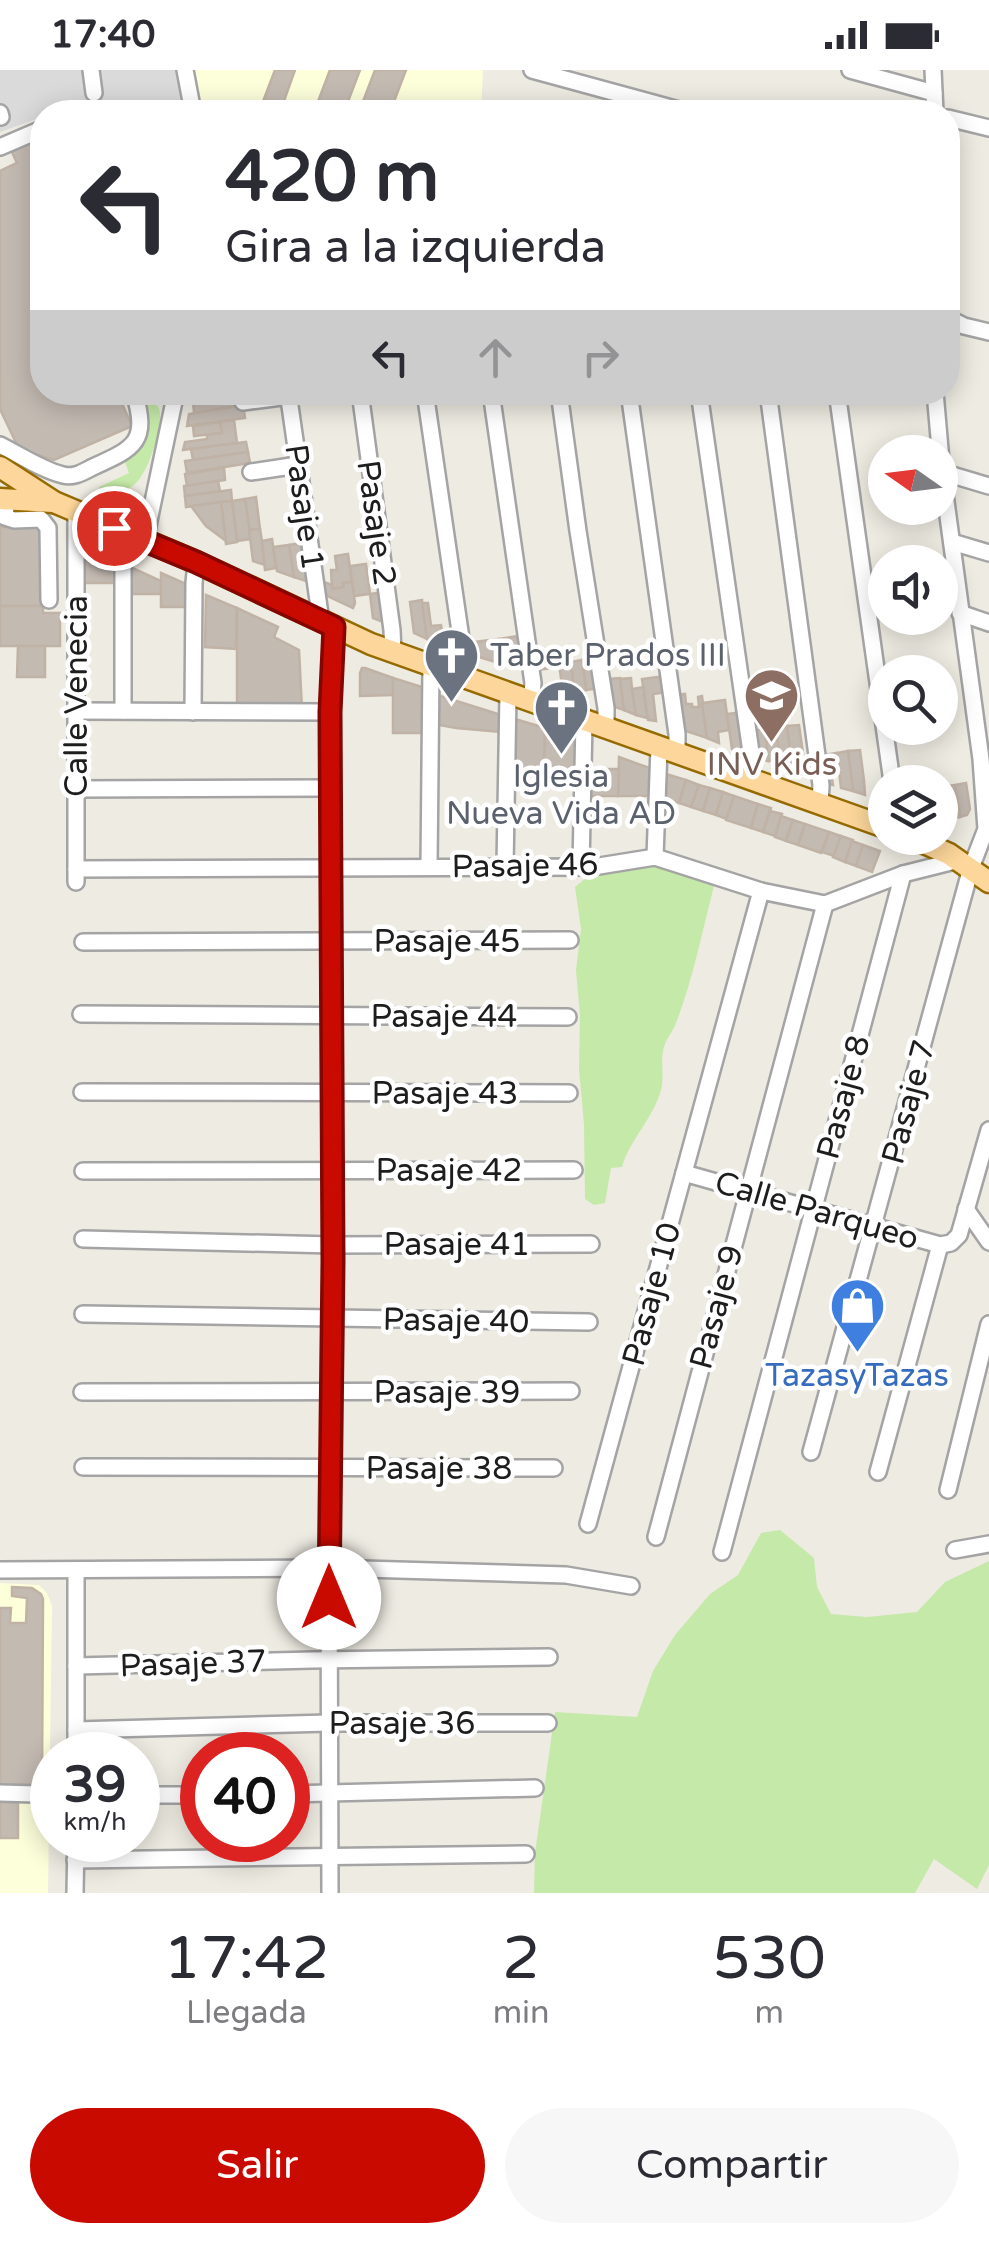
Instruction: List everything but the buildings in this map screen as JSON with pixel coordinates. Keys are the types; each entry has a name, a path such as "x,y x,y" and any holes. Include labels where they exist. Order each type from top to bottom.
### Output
{"main road":[{"path":"0,467 54,502 393,653 868,821"},
{"path":"4,499 54,502"},
{"path":"947,855 989,882"}],"street":[{"path":"91,70 94,93"},
{"path":"186,70 191,100"},
{"path":"532,70 642,100"},
{"path":"850,70 934,93"},
{"path":"932,70 934,100"},
{"path":"960,121 989,128"},
{"path":"0,148 30,134"},
{"path":"960,324 989,332"},
{"path":"0,445 59,474 72,476 126,452 135,442 140,424 136,405"},
{"path":"145,540 173,405"},
{"name":"Pasaje 1","path":"290,405 327,624 330,712 330,1893"},
{"name":"Pasaje 2","path":"362,405 393,653"},
{"path":"426,405 464,658 463,679"},
{"path":"493,405 534,683 531,702"},
{"path":"561,405 606,728"},
{"path":"630,405 676,725 668,751 655,857"},
{"path":"702,405 752,759 750,779"},
{"path":"770,405 821,785 820,804"},
{"path":"839,405 890,765"},
{"path":"937,405 939,435"},
{"path":"251,472 298,465"},
{"path":"958,477 989,486"},
{"path":"4,499 4,517 41,519 48,528 48,600"},
{"name":"Calle Venecia","path":"76,511 76,875"},
{"path":"950,525 971,689 985,761 987,830"},
{"path":"123,531 123,711"},
{"path":"952,542 989,552"},
{"path":"192,712 196,562"},
{"path":"960,613 989,623"},
{"path":"429,866 432,668"},
{"path":"971,689 989,694"},
{"path":"505,867 508,694"},
{"path":"76,711 330,712"},
{"path":"581,867 584,720"},
{"path":"76,789 330,788"},
{"name":"Pasaje 7","path":"811,1452 874,1225 965,864 987,830"},
{"name":"Pasaje 46","path":"76,875 429,866 581,867 655,857 761,891 825,904"},
{"path":"825,904 903,874 965,864"},
{"name":"Pasaje 8","path":"722,1552 903,874"},
{"name":"Pasaje 10","path":"588,1524 761,891"},
{"name":"Pasaje 9","path":"656,1537 825,904"},
{"name":"Pasaje 45","path":"84,942 570,940"},
{"name":"Pasaje 44","path":"81,1014 568,1017"},
{"name":"Pasaje 43","path":"82,1092 569,1093"},
{"name":"Calle Parqueo","path":"684,1173 940,1244 950,1243 959,1235 989,1130"},
{"name":"Pasaje 42","path":"83,1171 574,1170"},
{"path":"966,1209 989,1242"},
{"name":"Pasaje 41","path":"84,1240 333,1245 591,1244"},
{"path":"878,1472 940,1244"},
{"name":"Pasaje 40","path":"83,1314 588,1322"},
{"path":"948,1490 989,1324"},
{"name":"Pasaje 39","path":"82,1392 571,1392"},
{"name":"Pasaje 38","path":"83,1467 554,1468"},
{"path":"955,1550 989,1544"},
{"path":"0,1570 329,1568 566,1575 631,1586"},
{"path":"76,1570 76,1730"},
{"name":"Pasaje 37","path":"76,1666 549,1657"},
{"name":"Pasaje 36","path":"76,1730 328,1723 548,1723"},
{"path":"310,1794 535,1788"},
{"path":"0,1793 30,1794"},
{"path":"160,1859 526,1854"},
{"path":"75,1893 76,1862"}],"shaded area":[{"path":"0,70 175,70 183,100 30,100 30,121 0,132"},
{"path":"191,70 483,70 482,100 197,100"},
{"path":"0,1583 39,1585 52,1606 50,1732 30,1732 30,1862 48,1862 48,1893 0,1893"}],"green space":[{"path":"145,405 157,405 160,421 146,468 129,488 101,497 99,487 129,473 125,462 141,444"},
{"path":"642,862 665,865 714,886 687,990 663,1050 662,1084 657,1100 622,1167 611,1168 605,1203 594,1205 585,1199 576,970 581,929 575,887 591,874 622,870"},
{"path":"780,1530 814,1558 817,1587 831,1614 867,1617 917,1612 945,1582 989,1561 989,1865 977,1889 934,1859 915,1893 534,1893 535,1853 555,1712 637,1717 653,1671 675,1635 710,1594 738,1575 761,1533"}],"place":[{"name":"Taber Prados III","path":"451,704"},
{"name":"INV Kids","path":"772,744"},
{"name":"Iglesia Nueva Vida AD","path":"561,756"},
{"name":"TazasyTazas","path":"857,1355"}],"route":[{"path":"114,528 334,627 330,712 333,1261 329,1598"}]}
